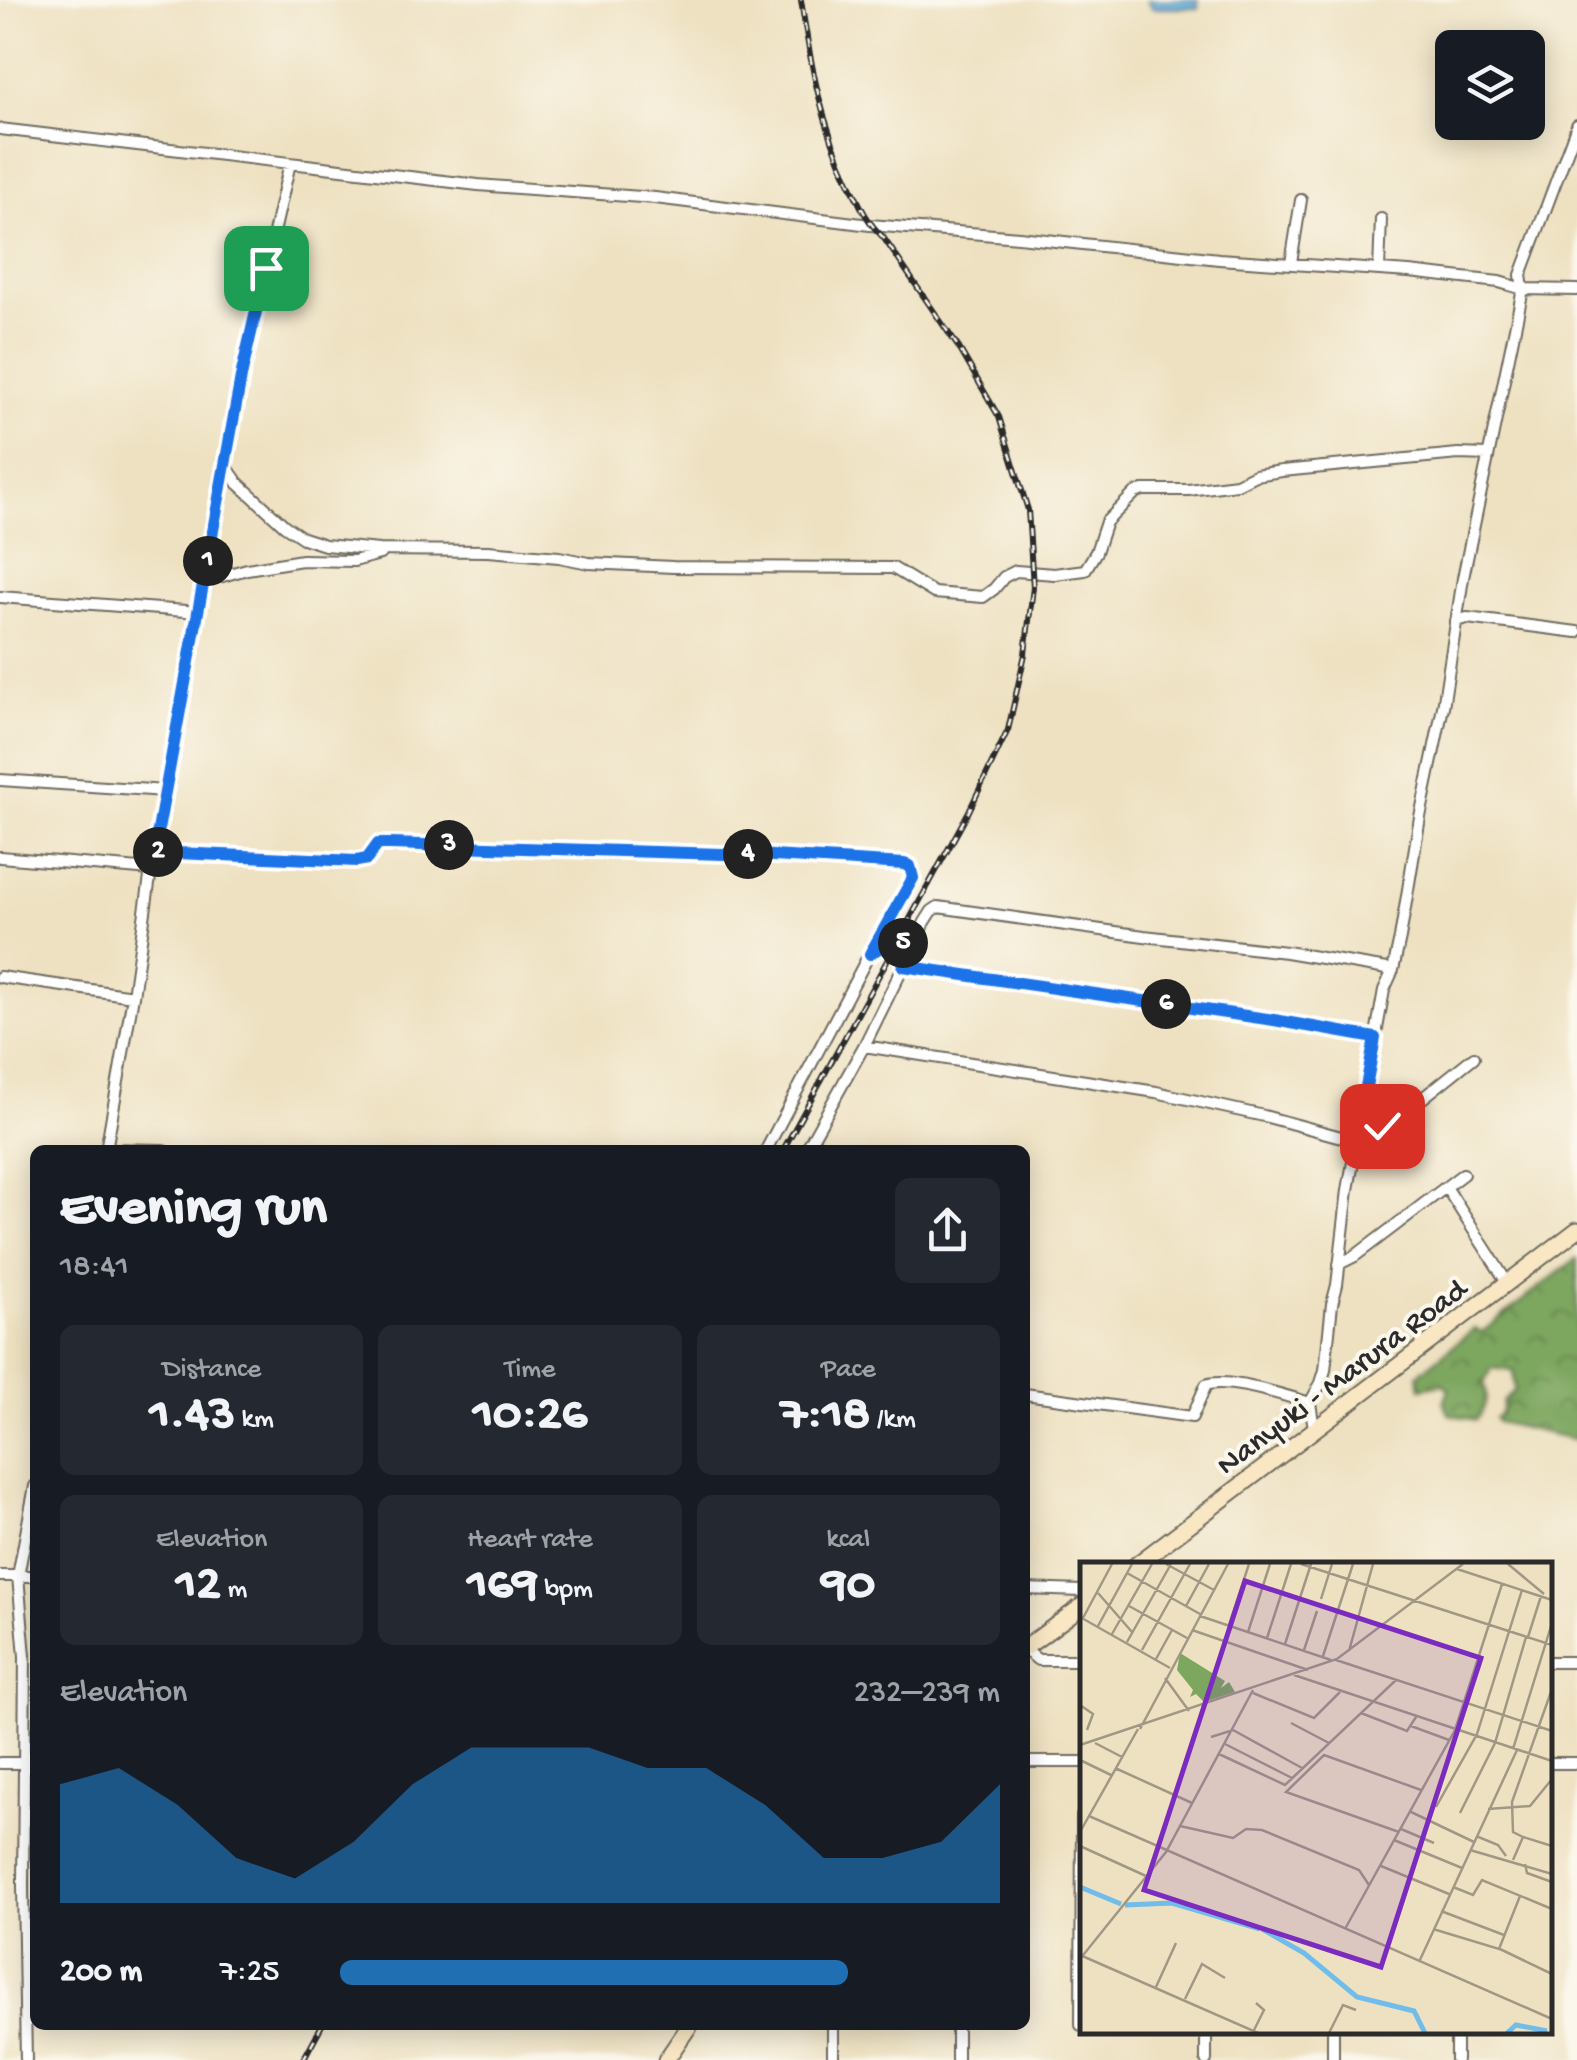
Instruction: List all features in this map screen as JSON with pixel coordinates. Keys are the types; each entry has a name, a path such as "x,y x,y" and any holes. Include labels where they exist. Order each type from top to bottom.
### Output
{"street":[{"path":"1314,1428 1310,1403 1325,1370 1356,1141 1384,990 1393,970 1463,578 1523,289 1521,275 1577,125"},
{"path":"0,129 478,185 654,198 853,223 1219,259 1379,270 1499,282 1523,289 1577,290"},
{"path":"107,1145 154,852 242,372 290,164"},
{"path":"1291,263 1301,200"},
{"path":"1379,270 1381,219"},
{"path":"226,466 238,483 286,526 303,538 325,545 488,551 673,568 893,568 934,593 983,597 1004,576 1016,571 1064,574 1085,570 1106,522 1125,501 1143,490 1237,484 1255,475 1282,471 1458,454 1488,456"},
{"path":"204,581 246,569 302,560 354,561 396,550"},
{"path":"0,597 199,612"},
{"path":"1456,621 1467,618 1577,632"},
{"path":"0,780 166,791"},
{"path":"154,852 357,861 367,859 378,844 421,844 770,855 910,866 913,878 769,1145"},
{"path":"0,857 151,870"},
{"path":"809,1145 932,911 944,906 978,914 1393,970"},
{"path":"870,954 896,942 913,945"},
{"path":"903,966 1375,1038"},
{"path":"0,976 133,996"},
{"path":"864,1046 1156,1092 1356,1141 1424,1097 1474,1057"},
{"path":"1339,1264 1463,1174"},
{"path":"1446,1186 1508,1284"},
{"name":"Nanyuki - Marura Road","path":"1140,1562 1577,1230"},
{"path":"1030,1395 1192,1417 1206,1385 1216,1382 1310,1403"},
{"path":"26,2060 23,1887 30,1763 18,1576 30,1520"},
{"path":"0,1576 30,1576"},
{"path":"1030,1589 1080,1591"},
{"path":"1030,1645 1080,1608"},
{"path":"1030,1653 1038,1660 1080,1660"},
{"path":"1030,1762 1080,1762"},
{"path":"1552,1762 1577,1763"},
{"path":"0,1763 30,1763"},
{"path":"666,2060 687,2030"},
{"path":"833,2030 833,2060"},
{"path":"957,2030 957,2060"}],"green space":[{"path":"1577,1258 1577,1440 1497,1422 1495,1418 1501,1414 1503,1402 1515,1390 1513,1371 1492,1368 1484,1383 1485,1403 1476,1420 1449,1414 1444,1402 1449,1389 1444,1384 1421,1388 1418,1374 1474,1329 1482,1332"}],"water":[{"path":"1147,0 1198,0 1198,8 1152,8"}],"railway":[{"path":"786,1145 968,813 1008,730 1025,654 1033,587 1028,510 999,417 959,348 858,200 825,118 801,0"},
{"path":"303,2060 319,2030"}],"route":[{"path":"266,268 242,372 154,852 362,861 378,844 421,844 832,858 904,864 910,866 913,878 870,954 896,942 913,945 903,966 1375,1038 1356,1141 1382,1126"}]}
